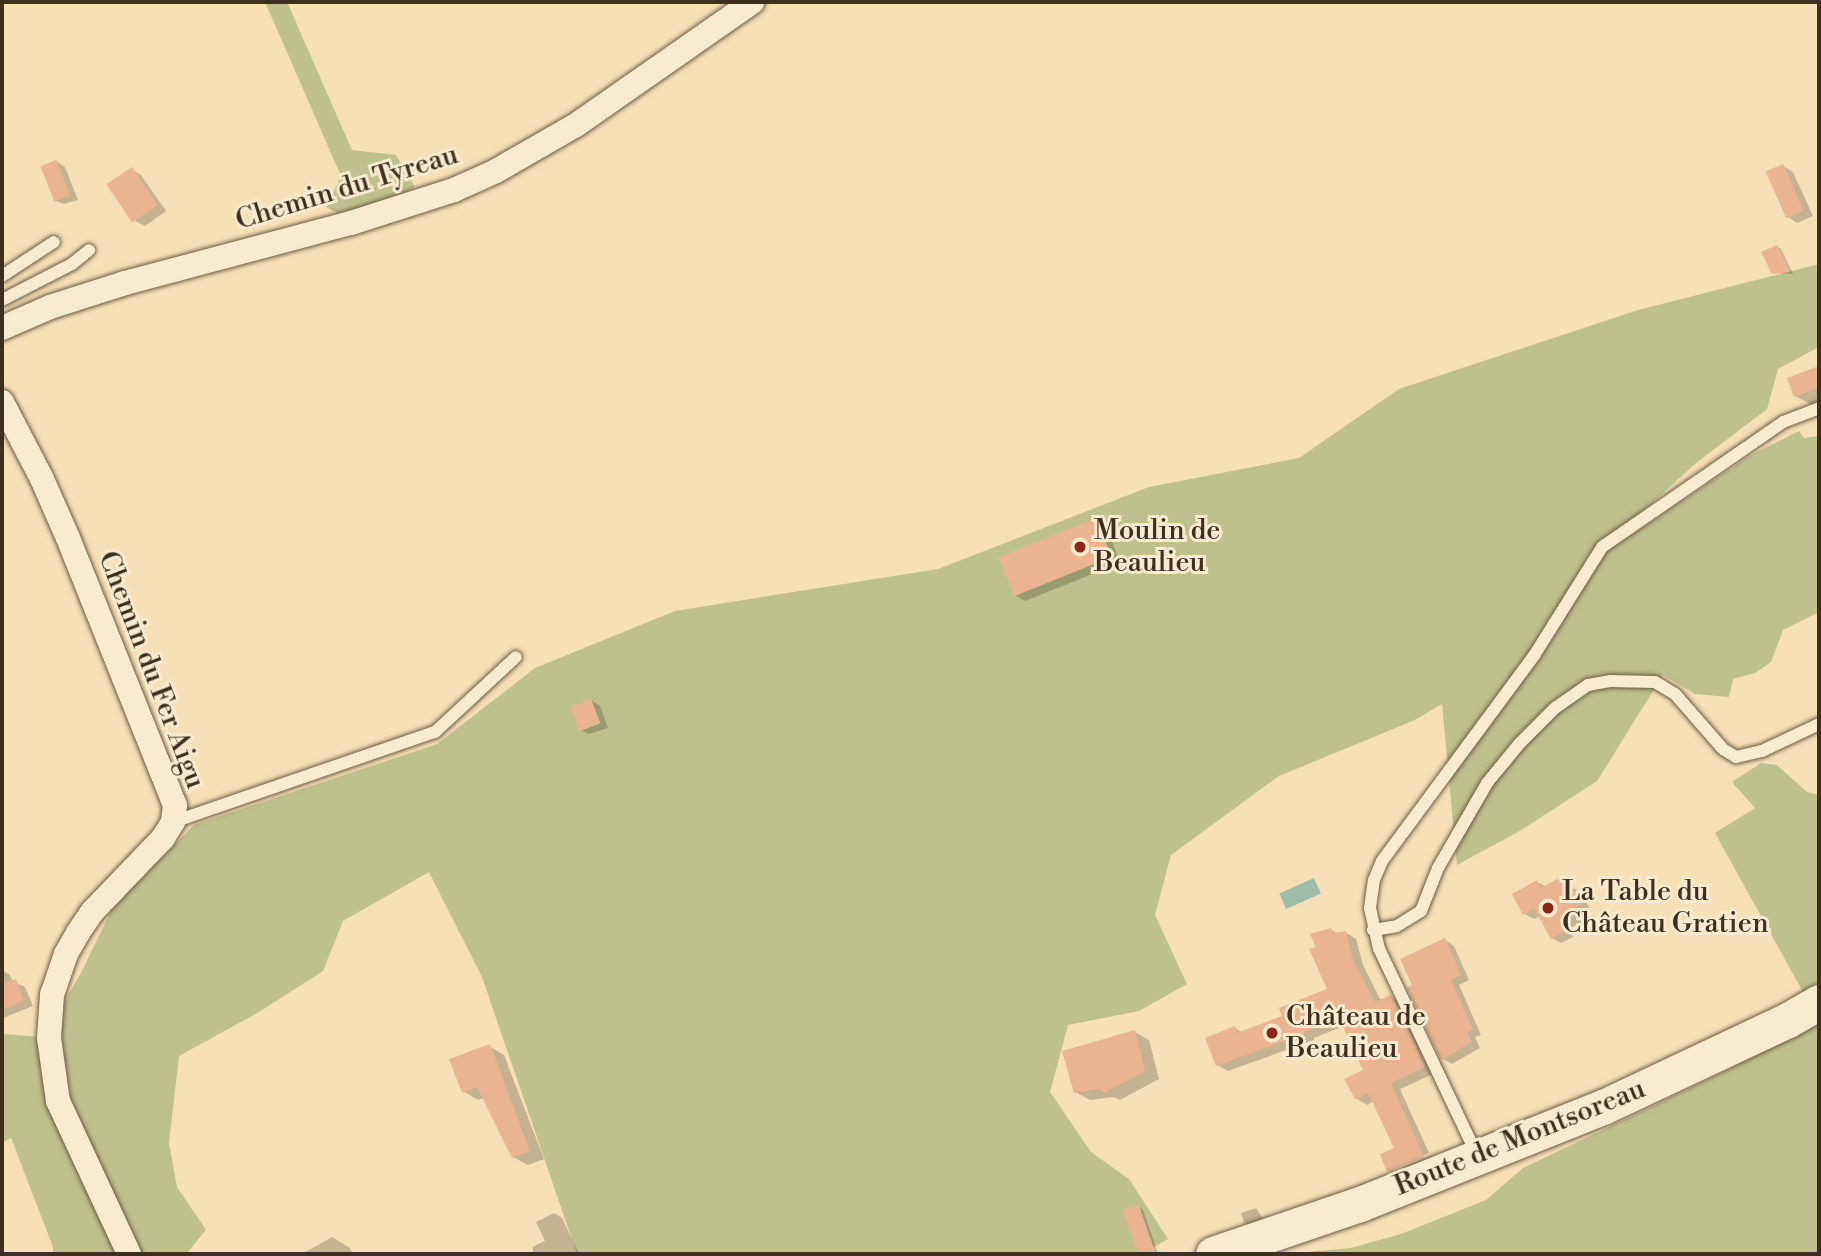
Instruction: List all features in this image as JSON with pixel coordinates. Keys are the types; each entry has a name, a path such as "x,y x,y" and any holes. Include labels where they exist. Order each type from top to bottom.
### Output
{"main road":[{"name":"Route de Montsoreau","path":"1213,1254 1479,1158 1603,1107 1788,1020 1819,1002"}],"street":[{"name":"Chemin du Tyreau","path":"2,328 100,291 351,223 454,190 507,165 576,125 752,2"},
{"name":"Chemin du Fer Aigu","path":"2,402 60,520 175,805 173,822 150,853 92,912 66,954 52,995 49,1038 58,1101 128,1254"}],"lane":[{"path":"2,276 54,242"},
{"path":"2,300 72,264 89,250"},
{"path":"1479,1158 1397,990 1373,930 1370,908 1374,880 1382,860 1535,654 1602,547 1783,422 1819,408"},
{"path":"173,822 435,732 516,657"},
{"path":"1373,930 1397,926 1421,911 1438,868 1463,820 1487,783 1555,708 1588,685 1611,681 1656,682 1675,694 1723,749 1736,757 1762,751 1819,724"}],"green space":[{"path":"265,2 287,2 352,150 396,155 415,187 382,204 337,213 326,207 341,176"},
{"path":"1819,264 1819,347 1778,369 1767,409 1696,463 1618,534 1622,541 1751,455 1799,431 1804,438 1819,436 1819,612 1783,630 1771,662 1755,673 1733,679 1729,697 1695,694 1663,675 1597,781 1518,832 1457,865 1442,704 1415,720 1279,776 1171,855 1155,915 1187,984 1139,1011 1068,1025 1050,1092 1091,1152 1129,1179 1168,1239 1142,1254 577,1254 482,977 429,872 343,921 323,971 259,1012 179,1056 169,1143 177,1187 206,1230 186,1254 53,1254 53,1247 11,1138 2,1143 2,1034 43,1037 81,973 112,909 194,825 437,744 535,668 675,611 938,569 1149,487 1299,458 1399,389 1638,310"},
{"path":"1761,763 1777,765 1807,792 1819,795 1819,982 1803,992 1715,833 1755,808 1732,782"},
{"path":"1819,1020 1819,1254 1285,1254 1351,1248 1401,1234 1486,1200 1523,1168 1716,1076"}],"shaded area":[{"path":"1314,878 1321,894 1286,909 1279,893"}],"building":[{"path":"56,160 70,195 54,202 40,166"},
{"path":"1783,164 1804,211 1786,218 1766,172"},
{"path":"132,167 158,205 132,222 106,184"},
{"path":"1777,245 1790,272 1772,274 1761,252"},
{"path":"1819,366 1819,387 1794,397 1787,378"},
{"path":"1096,518 1112,557 1014,596 999,557"},
{"path":"591,699 600,723 580,731 570,707"},
{"name":"La Table du Château Gratien","path":"1557,879 1571,885 1582,904 1576,907 1579,913 1560,923 1565,931 1551,939 1534,909 1523,915 1512,894 1537,880 1541,888"},
{"path":"1331,928 1333,933 1346,931 1352,958 1375,1002 1391,995 1425,1067 1391,1083 1424,1157 1387,1172 1380,1154 1394,1148 1368,1093 1355,1099 1344,1079 1363,1070 1339,1018 1304,1034 1216,1066 1205,1038 1235,1026 1237,1033 1282,1016 1279,1008 1327,989 1309,949 1316,947 1310,934"},
{"path":"1445,938 1461,975 1451,980 1473,1030 1467,1032 1472,1042 1441,1060 1407,988 1412,985 1400,959"},
{"path":"16,979 24,1001 2,1010 2,984"},
{"path":"1135,1030 1145,1071 1104,1093 1099,1089 1074,1093 1062,1051"},
{"path":"490,1044 530,1151 512,1158 477,1087 462,1093 449,1059"},
{"path":"1139,1205 1156,1254 1138,1254 1123,1211"}],"place":[{"name":"Moulin de Beaulieu","path":"1080,547"},
{"name":"La Table du Château Gratien","path":"1548,908"},
{"name":"Château de Beaulieu","path":"1272,1033"}]}
